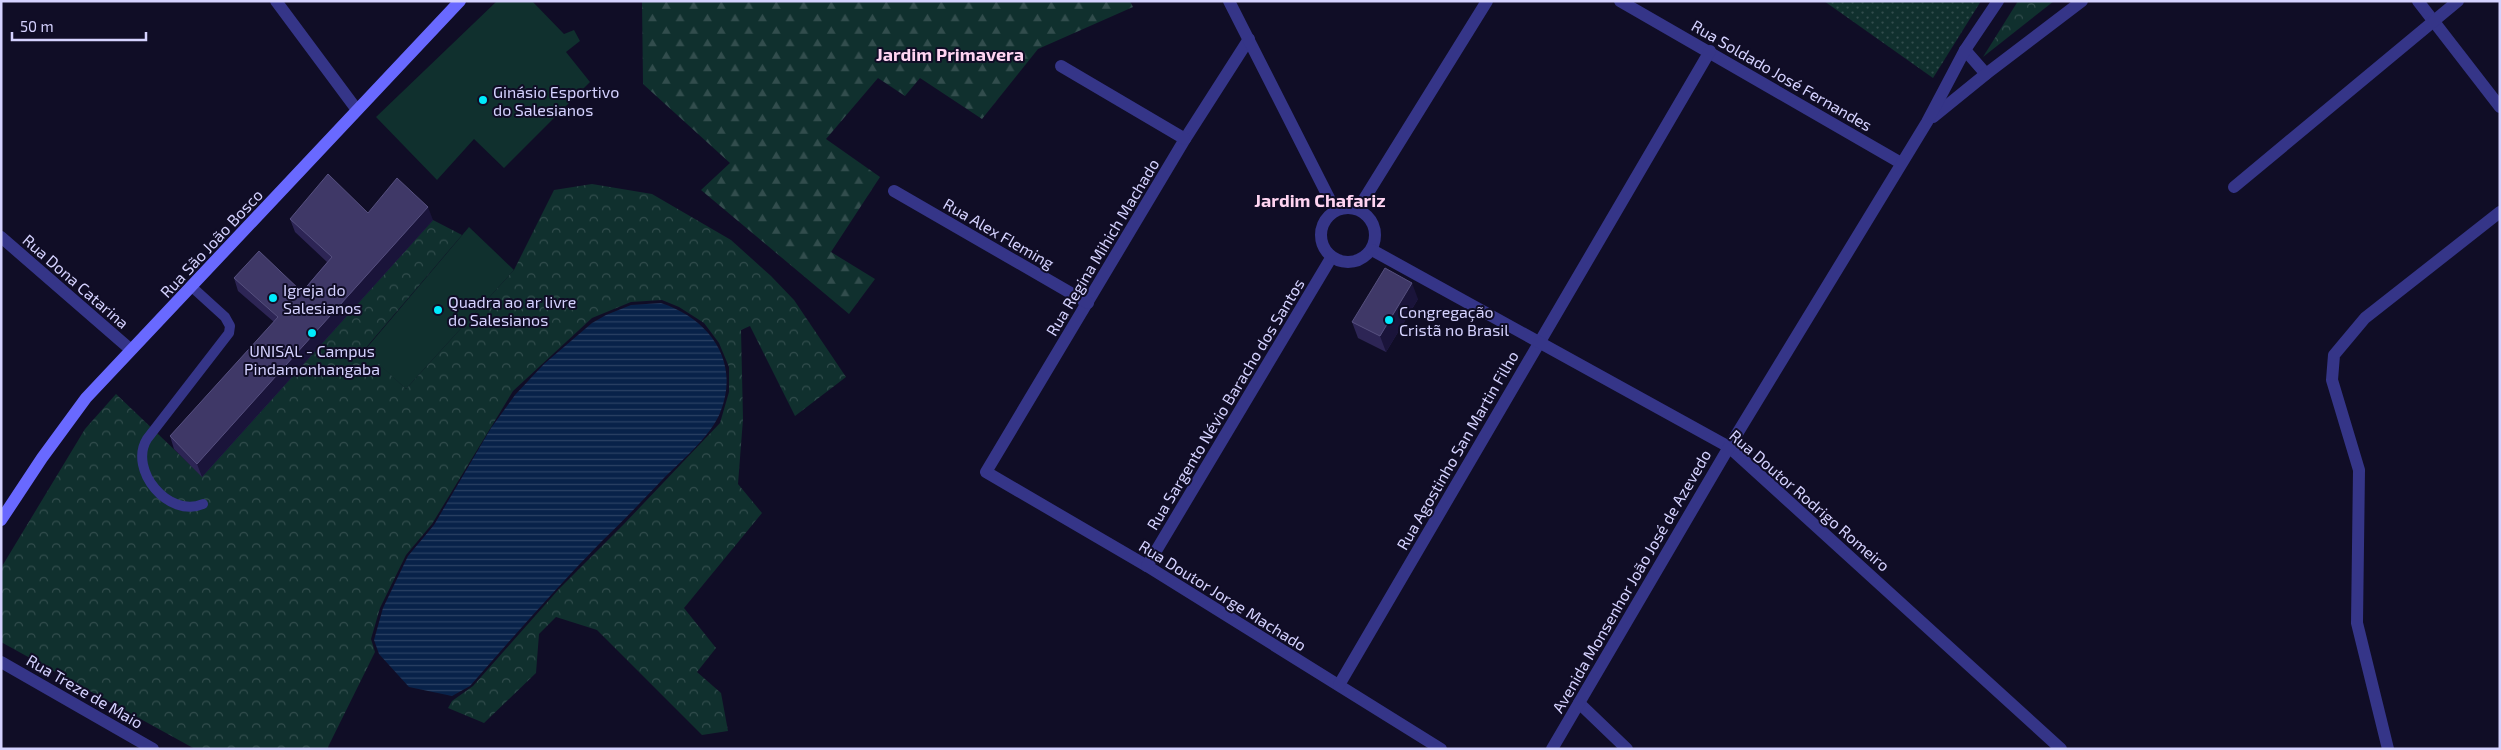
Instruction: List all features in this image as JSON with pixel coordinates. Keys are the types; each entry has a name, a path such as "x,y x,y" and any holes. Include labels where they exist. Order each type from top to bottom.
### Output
{"main road":[{"name":"Rua São João Bosco","path":"1,520 42,458 86,398 130,349 192,287 460,1"}],"street":[{"path":"276,1 357,110"},
{"path":"1229,1 1335,210"},
{"path":"1358,209 1487,1"},
{"name":"Rua Soldado José Fernandes","path":"1620,1 1710,51 1901,163"},
{"path":"1927,122 1965,50 1998,1"},
{"path":"1927,122 1986,74 2082,1"},
{"path":"2418,1 2500,107"},
{"path":"2234,187 2458,1"},
{"name":"Rua Regina Mihich Machado","path":"986,472 1185,139 1249,39"},
{"path":"1965,50 1986,74"},
{"name":"Rua Agostinho San Martin Filho","path":"1339,685 1710,51"},
{"path":"1061,66 1185,139"},
{"name":"Avenida Monsenhor João José de Azevedo","path":"1552,749 1729,447 1927,122"},
{"name":"Rua Alex Fleming","path":"894,191 1088,303"},
{"path":"1358,209 1371,220 1376,235 1372,250 1360,261 1345,263 1331,258 1322,247 1320,233 1325,220 1335,210 1358,209"},
{"path":"2388,749 2357,623 2359,470 2332,380 2334,355 2365,318 2500,212"},
{"name":"Rua Dona Catarina","path":"1,237 130,349"},
{"name":"Rua Doutor Rodrigo Romeiro","path":"1372,250 1729,447 2061,749"},
{"name":"Rua Sargento Névio Baracho dos Santos","path":"1147,566 1331,258"},
{"name":"Rua Doutor Jorge Machado","path":"986,472 1147,566 1441,749"},
{"name":"Rua Treze de Maio","path":"1,662 153,749"},
{"path":"1579,703 1627,749"}],"lane":[{"path":"192,287 225,317 230,326 229,333 147,438 142,454 149,480 156,492 184,508 194,508 203,504"}],"green space":[{"name":"Ginásio Esportivo do Salesianos","path":"497,1 532,1 564,34 574,30 580,41 566,52 590,82 504,168 474,139 437,180 376,117"},
{"path":"642,1 1130,1 1133,7 1038,49 982,119 920,78 905,96 878,78 826,139 880,177 831,252 875,279 849,314 701,190 730,163 643,84"},
{"path":"1824,1 1981,1 1933,78"},
{"path":"2018,1 2054,1 1983,57"},
{"path":"592,184 652,194 731,240 771,276 794,300 846,377 795,416 750,326 741,330 743,419 738,484 762,513 684,608 716,648 697,672 721,693 728,731 702,735 597,630 556,617 539,634 536,673 484,723 448,708 452,701 473,686 559,589 720,423 729,392 729,367 719,343 704,323 679,307 662,300 631,302 592,318 513,391 432,524 406,555 380,608 371,639 375,652 327,749 195,749 1,642 1,568 85,429 116,394 202,476 433,220 462,235 364,350 406,389 514,270 554,190"},
{"name":"Quadra ao ar livre do Salesianos","path":"469,227 514,270 406,389 364,351"}],"water":[{"path":"661,303 678,310 694,320 707,331 717,345 727,377 726,394 715,422 694,448 568,577 470,686 452,696 409,687 379,654 374,640 383,608 408,556 434,525 491,428 515,395 544,364 592,323 631,305"}],"building":[{"path":"328,174 368,213 397,178 428,207 197,464 170,436 278,317 234,278 259,251 302,292 332,257 290,219"},
{"path":"1385,268 1412,283 1380,336 1352,322"}],"place":[{"name":"Ginásio Esportivo do Salesianos","path":"483,100"},
{"name":"Igreja do Salesianos","path":"273,298"},
{"name":"Quadra ao ar livre do Salesianos","path":"438,310"},
{"name":"Congregação Cristã no Brasil","path":"1389,320"},
{"name":"UNISAL - Campus Pindamonhangaba","path":"312,333"}],"district":[{"name":"Jardim Primavera","path":"950,54"},
{"name":"Jardim Chafariz","path":"1320,200"}]}
